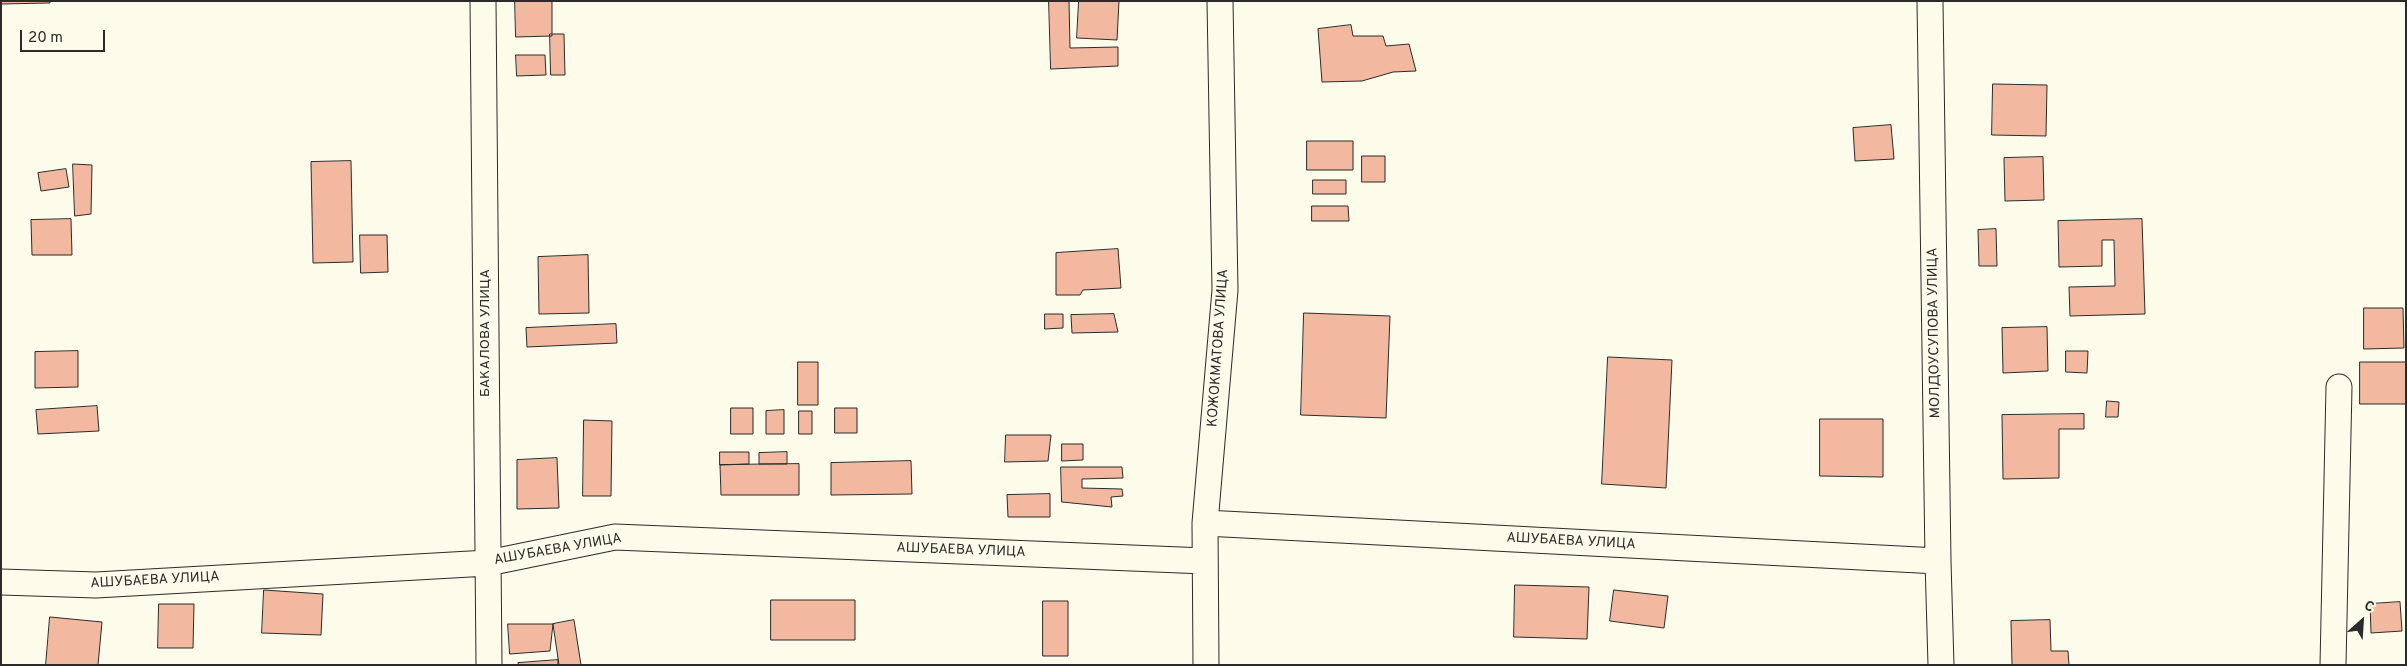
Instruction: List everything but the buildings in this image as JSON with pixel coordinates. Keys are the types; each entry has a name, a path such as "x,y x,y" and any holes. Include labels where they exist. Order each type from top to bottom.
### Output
{"street":[{"name":"БАКАЛОВА УЛИЦА","path":"483,1 489,665"},
{"name":"КОЖОКМАТОВА УЛИЦА","path":"1206,665 1205,523 1225,290 1220,1"},
{"name":"МОЛДОУСУПОВА УЛИЦА","path":"1930,1 1941,665"},
{"path":"2332,665 2339,387"},
{"name":"АШУБАЕВА УЛИЦА","path":"1205,523 1938,561"},
{"name":"АШУБАЕВА УЛИЦА","path":"1,582 96,585 488,563 615,537 1205,561"}]}
